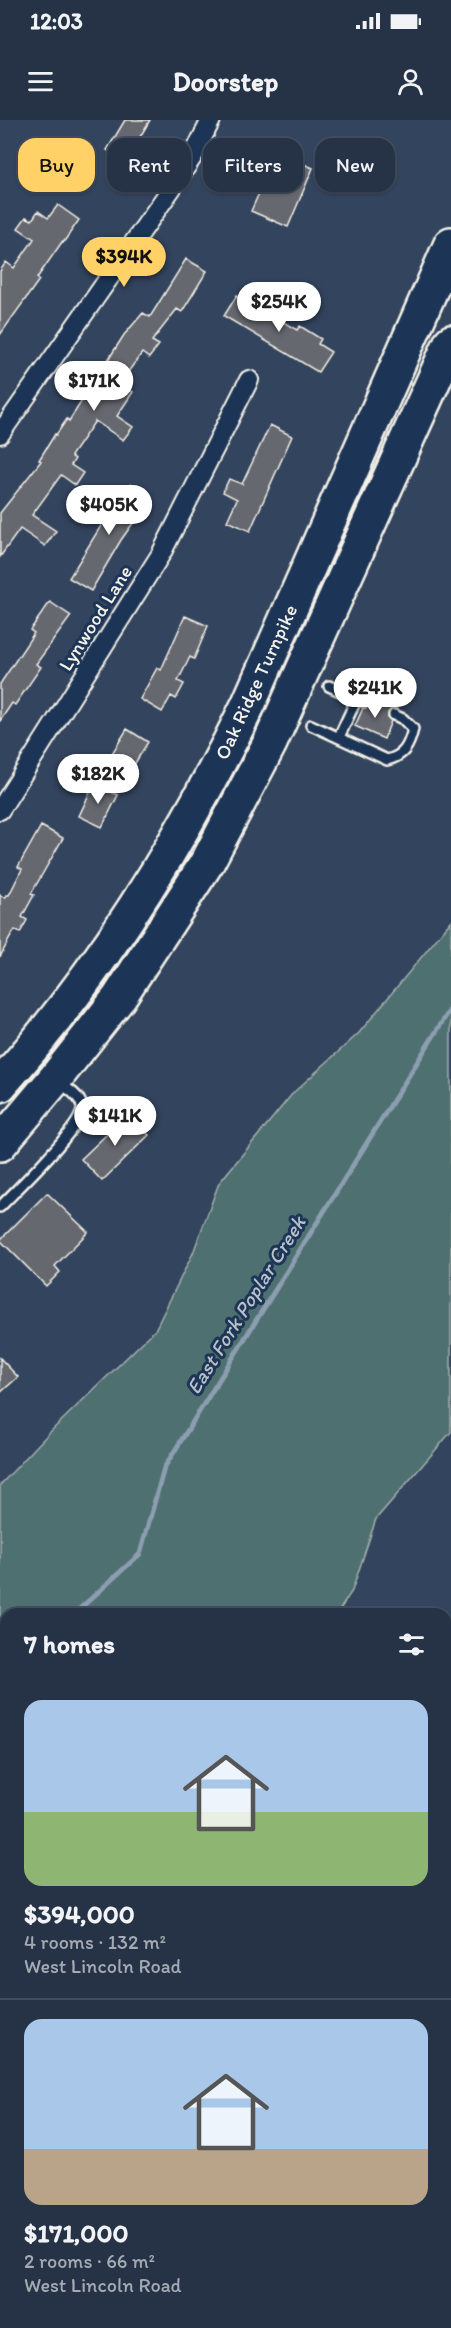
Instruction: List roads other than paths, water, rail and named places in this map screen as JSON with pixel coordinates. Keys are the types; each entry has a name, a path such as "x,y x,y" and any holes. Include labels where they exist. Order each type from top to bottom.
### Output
{"highway":[{"name":"Oak Ridge Turnpike","path":"0,1143 54,1080 124,990 208,861 270,743 332,561 451,244"},
{"name":"Oak Ridge Turnpike","path":"0,1085 55,1019 136,906 174,844 451,342"}],"street":[{"path":"0,434 176,182 193,156 211,120"},
{"name":"Lynwood Lane","path":"0,810 161,554 249,380"}],"lane":[{"path":"329,686 361,700 339,737"},
{"path":"311,725 387,760 399,757 410,743 413,729 403,719 394,715"},
{"path":"0,1207 72,1131 81,1116 82,1105 73,1092 54,1080"}],"waterway":[{"name":"East Fork Poplar Creek","path":"81,1608 140,1554 164,1468 451,1008"}]}
